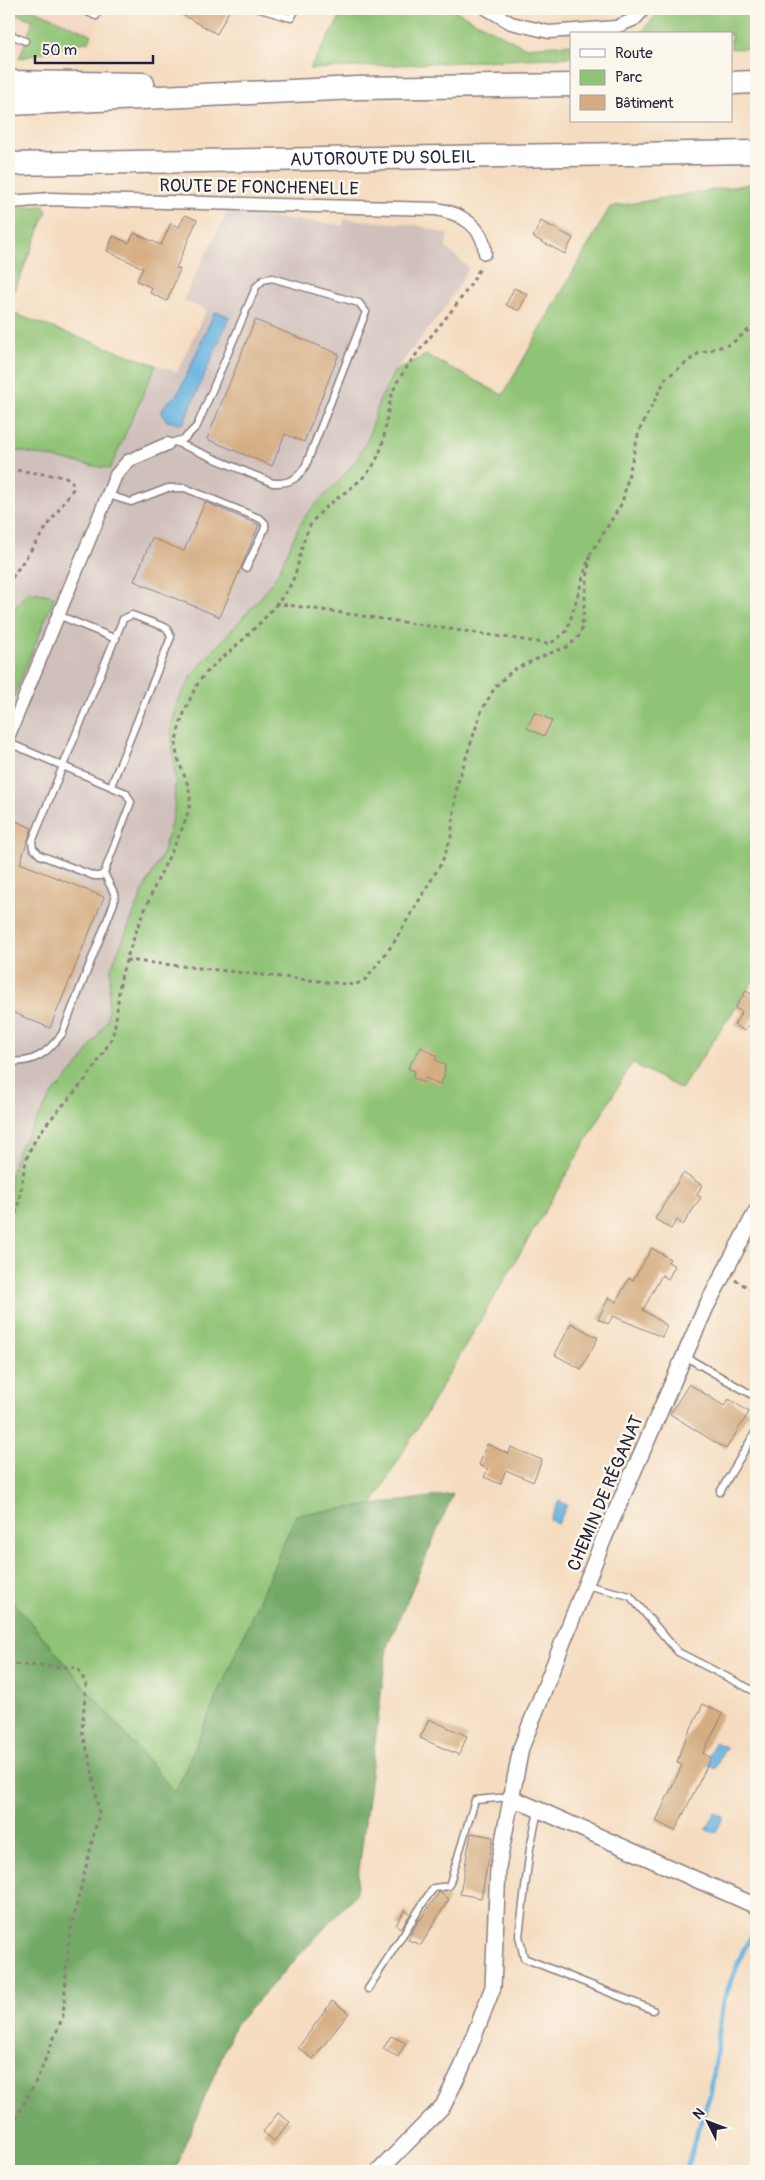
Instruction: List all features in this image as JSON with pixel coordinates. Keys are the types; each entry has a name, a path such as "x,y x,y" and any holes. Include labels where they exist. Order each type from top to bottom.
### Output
{"highway":[{"path":"9,82 357,88 570,85"},
{"path":"732,83 756,82"},
{"path":"9,104 357,88"},
{"name":"AUTOROUTE DU SOLEIL","path":"9,164 756,152"}],"street":[{"path":"487,9 512,23 549,32 616,27 635,19 644,9"},
{"name":"ROUTE DE FONCHENELLE","path":"9,202 50,199 436,209 457,215 478,230 484,241 485,253"},
{"path":"9,735 116,475 128,461 171,443"},
{"name":"CHEMIN DE RÉGANAT","path":"379,2171 443,2106 462,2067 493,1987 498,1867 510,1797 521,1748 586,1585 684,1356 706,1307 756,1212"},
{"path":"510,1797 756,1906"}],"lane":[{"path":"81,9 96,16"},
{"path":"260,9 291,18 296,9"},
{"path":"9,34 25,40"},
{"path":"272,278 359,303 366,312 306,465 301,474 294,480 273,483 171,443 184,438 196,426 256,287 263,280 272,278"},
{"path":"108,494 131,502 168,488 184,488 261,519 265,523 265,528 246,568"},
{"path":"104,873 94,876 40,855 33,848 32,842 123,619 132,614 167,628 170,631 170,637 111,786"},
{"path":"58,616 116,639"},
{"path":"9,743 126,793 131,802 104,873 115,895 114,903 62,1034 50,1050 34,1060 21,1063 9,1061"},
{"path":"684,1356 756,1397"},
{"path":"720,1492 756,1431"},
{"path":"586,1585 630,1596 678,1652 756,1692"},
{"path":"368,1989 429,1894 434,1888 449,1886 475,1800 510,1797"},
{"path":"538,1810 530,1848 518,1936 524,1958 652,2010"}],"path":[{"path":"9,1228 16,1216 22,1169 33,1144 70,1094 97,1063 114,1032 120,979 126,960 154,887 175,844 190,806 189,786 176,745 181,724 197,684 215,664 237,646 287,590 294,577 306,534 313,521 355,485 374,464 382,443 390,400 398,380 466,292 480,268 485,253"},
{"path":"275,603 550,644 567,631 590,554 622,503 639,431 666,378 699,353 731,344 756,324"},
{"path":"9,469 66,477 72,482 72,489 9,582"},
{"path":"126,960 355,984 366,979 393,944 442,862 451,837 457,785 480,712 495,687 513,670 569,646 581,634 590,554"},
{"path":"723,1274 756,1292"},
{"path":"9,1660 13,1664 78,1668 86,1684 82,1731 92,1769 99,1813 69,1937 63,2016 38,2076 9,2131"}],"shaded area":[{"path":"9,9 108,9 89,41 12,56 9,55"},
{"path":"229,208 241,215 343,225 344,219 417,225 448,235 446,248 469,268 445,308 394,372 378,404 369,436 357,459 297,530 278,573 261,597 175,778 174,812 162,855 145,887 111,968 107,1020 82,1061 52,1095 18,1150 9,1180 9,449 110,469 156,365 177,372 206,310 183,300"}],"green space":[{"path":"9,9 32,9 92,35 89,41 19,59 33,20 9,12"},
{"path":"345,9 452,9 524,47 570,44 570,57 309,69"},
{"path":"661,9 756,9 756,48 732,49 732,32 642,32"},
{"path":"756,183 756,977 681,1089 632,1063 372,1505 296,1515 175,1793 9,1597 9,1180 18,1150 52,1095 82,1061 107,1020 111,968 145,887 162,855 174,812 175,778 171,728 178,701 194,672 261,597 278,573 297,530 309,511 341,479 357,459 369,436 378,404 394,372 426,355 503,395 610,207"},
{"path":"43,206 47,211 9,304 9,208"},
{"path":"9,312 156,365 110,469 9,449"},
{"path":"28,591 55,596 9,708 9,615"},
{"path":"453,1494 387,1647 356,1894 235,2025 174,2171 9,2171 9,1597 175,1793 296,1515"}],"water":[{"path":"218,312 229,318 184,422 180,424 167,421 162,413 163,407 179,392 214,313"},
{"path":"559,1501 567,1505 558,1524 550,1520"},
{"path":"715,1742 726,1747 715,1768 705,1763"},
{"path":"715,1813 724,1817 715,1833 707,1829"}],"building":[{"path":"172,9 230,9 217,34"},
{"path":"185,215 197,220 176,268 180,269 167,301 150,293 152,288 137,281 143,268 107,251 113,236 129,243 134,233 161,245 171,223 179,227"},
{"path":"541,221 573,238 565,254 533,237"},
{"path":"514,288 527,294 519,311 506,305"},
{"path":"255,320 339,354 304,442 285,434 272,466 207,439"},
{"path":"205,502 259,525 220,617 134,581 152,538 184,551"},
{"path":"535,712 552,721 544,736 527,728"},
{"path":"9,818 32,828 20,863 104,897 50,1028 9,1011"},
{"path":"746,991 756,997 756,1021 752,1018 745,1031 734,1025 742,1012 735,1008"},
{"path":"421,1047 437,1056 435,1060 445,1065 444,1077 439,1085 426,1078 423,1083 412,1077 415,1071 408,1068"},
{"path":"683,1173 702,1185 697,1195 701,1197 683,1225 677,1220 671,1229 655,1219"},
{"path":"652,1248 670,1259 668,1262 675,1266 668,1279 662,1275 643,1310 667,1326 662,1337 613,1316 608,1324 598,1319 609,1297 616,1302 629,1278 633,1280"},
{"path":"571,1323 598,1338 581,1369 555,1355"},
{"path":"689,1384 724,1406 729,1399 749,1412 726,1449 670,1414"},
{"path":"487,1444 509,1454 511,1447 542,1460 533,1482 506,1470 500,1484 484,1477 488,1469 479,1465"},
{"path":"703,1704 723,1714 703,1753 711,1758 675,1831 656,1821 682,1765 677,1763 681,1749"},
{"path":"429,1719 467,1736 459,1755 420,1738"},
{"path":"471,1833 493,1837 481,1898 460,1894"},
{"path":"439,1892 449,1899 421,1945 408,1940 419,1919"},
{"path":"405,1910 410,1914 401,1928 396,1925"},
{"path":"332,2001 349,2013 313,2059 298,2048"},
{"path":"391,2036 406,2043 398,2057 383,2049"},
{"path":"278,2113 290,2122 274,2141 263,2132"}],"waterway":[{"path":"685,2171 711,2091 723,2002 743,1951 756,1928"}]}
